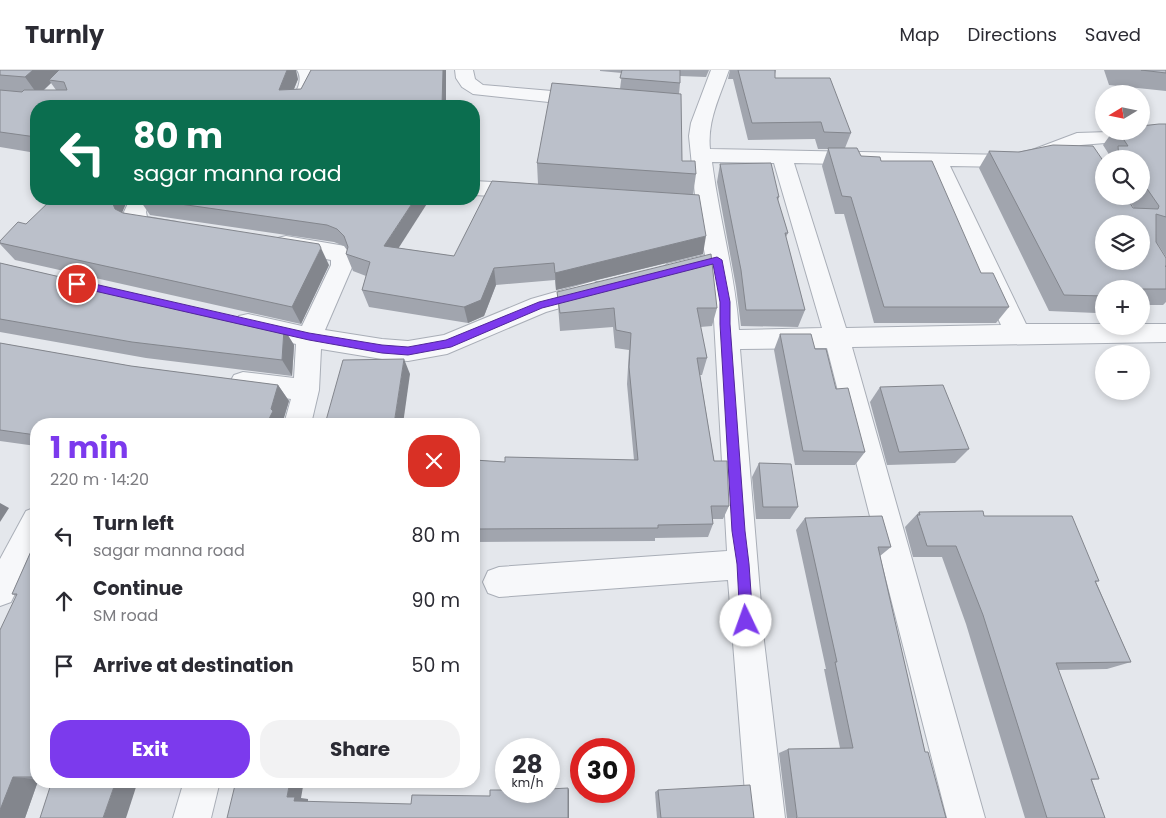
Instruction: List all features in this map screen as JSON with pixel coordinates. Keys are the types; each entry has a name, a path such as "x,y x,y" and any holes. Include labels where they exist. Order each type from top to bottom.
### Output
{"street":[{"path":"301,100 308,88 309,72 306,70"},
{"path":"464,70 464,76 469,85 480,90 608,102"},
{"path":"720,70 696,110 702,154 697,204 717,260 725,302 739,531 766,818"},
{"path":"702,154 1008,161 1037,156 1077,139 1166,132"},
{"path":"1077,139 1090,160"},
{"path":"782,157 837,338 966,818"},
{"path":"936,159 1018,334"},
{"path":"480,188 548,193"},
{"path":"138,205 135,212 138,221 144,224 191,231"},
{"path":"266,241 337,252 342,258 342,265 309,336 306,390 299,418"},
{"path":"653,276 717,260"},
{"path":"222,317 309,336 382,349 408,351 428,349 447,344 539,305 616,285"},
{"path":"727,340 1166,333"},
{"path":"221,380 306,390"},
{"path":"0,591 30,533"},
{"path":"500,582 743,564"},
{"path":"192,818 200,788"}],"building":[{"path":"0,70 33,70 25,77 0,75"},
{"path":"59,70 287,70 279,90 301,89 311,70 443,70 442,100 30,100 30,136 0,132 0,90 22,92 24,90 67,90 64,82 49,80"},
{"path":"622,70 680,70 680,83 620,78"},
{"path":"738,70 775,70 775,78 830,78 851,133 824,132 821,122 752,123"},
{"path":"1141,70 1166,70 1166,73"},
{"path":"552,83 681,94 682,161 695,161 696,174 537,163"},
{"path":"1166,124 1166,217 1156,214 1156,242 1166,258 1166,289 1150,289 1150,280 1095,280 1095,296 1064,295 989,151 1019,152 1053,145 1093,146 1096,150 1095,205 1131,205 1133,208 1158,209 1159,206 1150,193 1150,150 1118,150 1118,146 1128,146 1124,140 1150,140 1150,125"},
{"path":"828,148 857,148 861,156 880,157 881,161 932,161 981,273 993,273 1009,307 884,307 851,197 842,196"},
{"path":"771,163 779,197 777,197 788,233 785,233 805,310 746,310 741,270 720,164"},
{"path":"492,181 699,195 706,236 555,273 554,263 494,268 481,300 464,307 362,290 370,262 346,254 348,247 344,236 337,229 327,225 187,205 411,205 384,246 454,256"},
{"path":"46,205 113,205 115,209 123,213 319,244 321,248 292,307 0,243 18,222 26,224"},
{"path":"711,254 717,308 697,308 707,358 697,358 714,461 727,461 729,506 711,506 713,524 658,525 658,528 480,529 480,460 505,462 505,457 638,460 629,367 631,333 616,330 614,308 560,313 557,292"},
{"path":"0,263 284,329 282,360 132,342 0,319"},
{"path":"780,334 811,334 815,349 826,349 836,389 848,388 865,452 803,451"},
{"path":"0,343 131,366 278,385 271,409 273,411 270,418 30,418 30,434 0,430"},
{"path":"404,359 395,418 327,418 343,360"},
{"path":"943,385 969,449 899,452 880,387"},
{"path":"759,463 791,464 798,507 763,507"},
{"path":"983,511 984,516 1072,516 1099,581 1095,581 1131,662 1056,663 1099,779 1091,779 1105,818 1047,818 983,615 956,546 927,546 917,515 920,515 919,512"},
{"path":"882,516 891,547 878,547 925,752 928,752 946,818 796,818 788,749 853,748 835,662 837,662 805,518"},
{"path":"30,554 30,777 13,777 0,810 0,630 17,594 12,594"},
{"path":"750,785 754,818 661,818 658,790"},
{"path":"50,788 114,788 103,818 40,818"},
{"path":"234,788 289,788 287,797 295,797 294,801 411,804 412,795 490,796 490,790 495,790 495,803 560,803 560,788 568,788 568,818 227,818"}],"route":[{"path":"77,284 309,336 382,349 408,351 428,349 447,344 539,305 717,260 725,302 746,621"}]}
